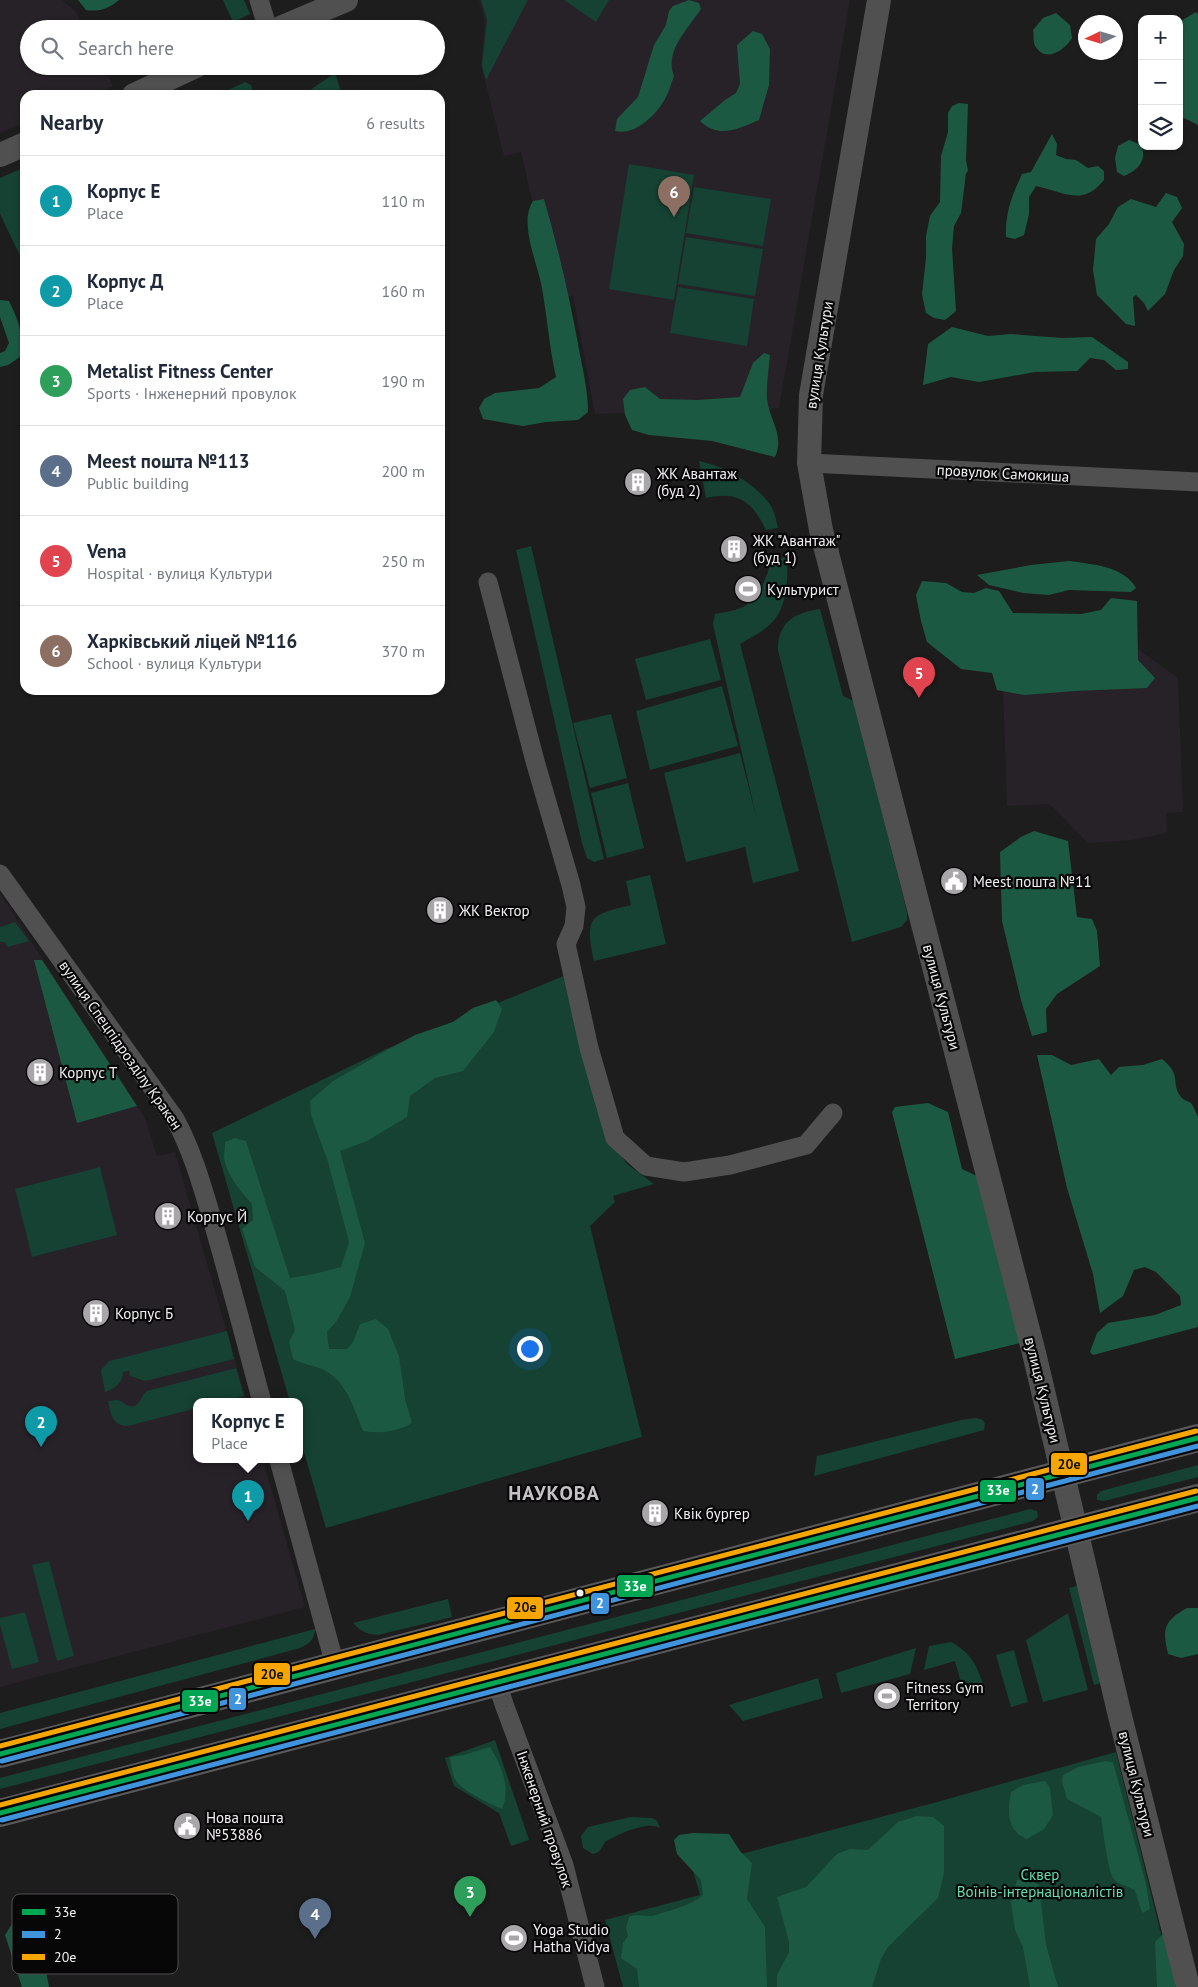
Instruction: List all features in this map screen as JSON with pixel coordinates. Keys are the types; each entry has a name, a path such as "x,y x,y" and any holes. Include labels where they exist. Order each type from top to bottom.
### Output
{"main road":[{"path":"0,1754 1198,1438"},
{"path":"0,1813 1198,1498"}],"street":[{"path":"259,0 265,20"},
{"path":"299,20 346,0"},
{"name":"вулиця Культури","path":"879,0 811,395 809,463 821,530 1032,1345 1121,1720 1188,1987"},
{"path":"145,90 177,75"},
{"path":"0,155 20,146"},
{"name":"провулок Самокиша","path":"809,463 1198,482"},
{"path":"488,582 576,907 574,926 566,944 589,1048 614,1138 646,1166 684,1172 730,1165 806,1145 833,1113"},
{"name":"вулиця Спецпідрозділу Кракен","path":"0,874 175,1119 186,1138 223,1254 261,1398"},
{"path":"280,1463 335,1666"},
{"name":"Інженерний провулок","path":"497,1682 564,1865 595,1987"}],"shaded area":[{"path":"0,0 62,0 76,12 80,20 20,20 20,75 108,75 113,86 103,90 20,90 20,124 0,133"},
{"path":"479,0 850,0 779,408 595,414 573,296 555,300 521,152 504,156 481,65 485,21"},
{"path":"1139,650 1178,678 1183,812 1166,813 1167,833 1132,840 1088,843 1050,804 1007,806 1002,656"},
{"path":"0,893 145,1118 157,1156 175,1152 246,1398 193,1398 193,1463 264,1463 305,1607 0,1687"}],"green space":[{"path":"78,0 119,0 107,8 95,11 86,10"},
{"path":"223,0 244,0 250,14 237,20 232,20"},
{"path":"481,0 528,0 486,80 482,66 487,20"},
{"path":"564,0 609,0 596,22"},
{"path":"689,0 699,3 701,9 684,32 675,49 672,58 674,76 665,99 644,123 623,132 615,131 617,119 638,97 654,45 666,25 669,11 673,6"},
{"path":"1196,12 1198,14 1198,125 1183,118 1183,20"},
{"path":"1056,13 1070,25 1072,38 1059,51 1048,55 1038,50 1034,43 1033,30 1043,18"},
{"path":"753,31 762,34 770,49 769,85 759,120 729,131 714,130 700,121 736,93 740,84 737,45"},
{"path":"332,75 336,75 340,90 310,90"},
{"path":"245,82 251,85 252,90 228,90"},
{"path":"959,103 968,104 966,160 968,171 966,173 961,213 954,226 952,248 956,311 945,320 934,318 926,313 922,294 926,258 926,236 930,216 940,202 941,156 948,132 948,113 952,106"},
{"path":"1052,134 1057,144 1056,155 1076,160 1088,168 1098,166 1104,171 1104,180 1088,193 1080,195 1064,194 1036,186 1029,197 1029,214 1024,235 1015,239 1006,237 1008,212 1018,182 1022,174 1031,172"},
{"path":"1129,140 1138,144 1138,150 1143,150 1140,164 1124,176 1117,172 1115,158 1118,146"},
{"path":"629,164 694,175 674,300 609,289"},
{"path":"20,169 20,256 0,214 0,178"},
{"path":"694,187 771,199 763,246 686,233"},
{"path":"1166,193 1177,197 1182,208 1172,222 1184,244 1183,256 1174,270 1165,294 1148,311 1144,303 1136,295 1133,297 1135,326 1126,324 1097,295 1093,270 1096,239 1109,224 1118,207 1131,199 1156,207"},
{"path":"544,199 571,307 586,386 588,412 578,420 523,426 483,419 479,408 484,399 495,393 539,388 556,377 541,283 528,230 529,210 533,201"},
{"path":"686,237 763,249 755,296 678,284"},
{"path":"678,287 754,299 747,346 670,333"},
{"path":"0,300 9,301 20,330 20,357 8,365 0,367 0,353 5,351 9,343 0,317"},
{"path":"952,327 988,336 1011,334 1062,338 1092,337 1128,362 1128,369 1116,370 1104,360 1090,358 1077,371 1035,372 979,382 951,377 923,385 928,344"},
{"path":"764,353 770,355 767,399 778,442 775,457 712,441 649,435 632,430 625,415 623,399 630,390 645,387 660,399 698,400 740,397 753,363"},
{"path":"699,461 727,471 754,488 770,505 778,528 766,530 749,505 735,497 717,496 706,498"},
{"path":"531,546 604,859 594,862 587,858 582,843 516,550"},
{"path":"787,557 787,585 779,613 764,629 740,644 799,871 753,883 745,847 686,862 664,773 740,753 756,816 713,624 715,614 740,608 754,599 768,573 771,559"},
{"path":"1069,561 1106,567 1124,575 1136,588 1131,592 1069,590 1049,595 1023,593 989,585 977,575 1031,565"},
{"path":"922,581 946,583 962,592 974,593 986,588 999,591 1013,613 1081,614 1101,610 1111,598 1137,601 1138,660 1155,678 1147,688 1024,695 997,690 992,673 961,669 927,642 916,595"},
{"path":"820,609 843,696 854,701 907,912 907,920 901,927 852,942 778,650 781,632 790,620 803,613"},
{"path":"710,639 721,680 646,700 635,659"},
{"path":"722,686 738,746 650,770 636,711"},
{"path":"611,714 627,778 590,788 573,723"},
{"path":"628,783 644,848 607,858 591,793"},
{"path":"1034,831 1068,841 1077,917 1092,919 1097,931 1100,966 1057,994 1046,1009 1047,1032 1032,1036 1021,1000 1002,921 1000,852 1021,837"},
{"path":"650,875 666,944 594,961 590,935 593,920 606,912 631,905 626,881"},
{"path":"15,922 29,941 8,947 4,942 0,942 0,927"},
{"path":"34,960 42,960 137,1106 77,1123"},
{"path":"566,975 609,1139 627,1164 654,1184 613,1196 615,1202 590,1226 642,1437 326,1528 303,1449 303,1398 289,1398 212,1133 384,1050"},
{"path":"496,1000 502,1009 494,1032 463,1071 435,1078 410,1096 407,1117 367,1141 340,1151 365,1243 350,1297 336,1322 327,1332 329,1349 347,1349 353,1342 360,1324 376,1319 388,1329 399,1356 405,1399 412,1423 388,1432 363,1431 348,1396 337,1380 322,1369 293,1359 289,1342 295,1330 285,1291 255,1267 242,1229 253,1220 252,1204 239,1189 227,1170 224,1157 225,1142 235,1138 246,1141 290,1278 341,1267 349,1242 328,1162 311,1115 310,1101 333,1081 387,1050 415,1035 453,1022 473,1008"},
{"path":"1037,1055 1052,1055 1071,1065 1099,1059 1111,1075 1119,1067 1143,1065 1162,1059 1172,1070 1178,1092 1182,1098 1191,1103 1198,1117 1198,1327 1093,1355 1090,1352 1097,1333 1108,1323 1155,1315 1181,1305 1180,1296 1156,1272 1145,1267 1134,1270 1123,1296 1100,1313 1093,1274 1067,1188"},
{"path":"928,1103 948,1112 962,1169 979,1177 1020,1343 955,1359 892,1112 895,1107"},
{"path":"100,1167 117,1235 32,1257 15,1189"},
{"path":"227,1331 234,1359 145,1381 130,1376 129,1371 123,1372 122,1379 118,1385 105,1392 101,1370 109,1361"},
{"path":"236,1368 244,1396 236,1398 193,1398 193,1409 128,1426 115,1422 111,1415 108,1401 118,1400 135,1406 147,1391"},
{"path":"976,1418 983,1420 985,1424 984,1430 814,1476 817,1456 961,1420"},
{"path":"1198,1465 1198,1477 1104,1501 1097,1500 1097,1495 1101,1491"},
{"path":"1030,1509 1037,1511 1038,1517 1033,1521 0,1789 0,1778"},
{"path":"49,1561 74,1656 57,1661 32,1565"},
{"path":"1084,1584 1109,1681 1094,1685 1069,1588"},
{"path":"448,1599 452,1617 378,1635 364,1632 353,1623"},
{"path":"1187,1608 1198,1608 1198,1654 1181,1658 1168,1654 1165,1631 1169,1621"},
{"path":"25,1612 39,1662 12,1669 0,1625 0,1618"},
{"path":"1068,1613 1088,1690 1043,1702 1026,1640"},
{"path":"315,1629 311,1641 300,1648 0,1729 0,1713"},
{"path":"951,1642 969,1656 985,1689 965,1697 955,1661 924,1670 929,1646"},
{"path":"916,1648 910,1674 841,1693 836,1673"},
{"path":"1014,1650 1028,1702 1011,1707 996,1655"},
{"path":"818,1678 823,1698 743,1721 729,1705"},
{"path":"495,1740 529,1840 511,1846 499,1813 454,1786 445,1758"},
{"path":"490,1747 504,1777 506,1793 502,1809 462,1787 454,1778 451,1767 450,1757"},
{"name":"Сквер Воїнів-інтернаціоналістів","path":"1116,1752 1174,1987 623,1987 605,1920 700,1895 692,1867"},
{"path":"1105,1761 1113,1762 1146,1884 1150,1909 1143,1913 1135,1890 1118,1882 1112,1875 1101,1817 1067,1799 1062,1782 1063,1775 1078,1767"},
{"path":"1045,1781 1050,1788 1053,1815 1044,1829 1027,1839 1020,1836 1012,1826 1009,1814 1011,1792 1023,1785"},
{"path":"917,1816 933,1817 944,1826 944,1873 938,1898 888,1947 881,1959 872,1987 777,1987 777,1975 789,1952 789,1942 777,1897 806,1887 837,1854 850,1849 868,1850 898,1822"},
{"path":"630,1817 652,1818 657,1821 660,1828 648,1826 624,1832 605,1842 599,1851 593,1854 583,1848 581,1836 588,1827"},
{"path":"693,1833 729,1834 740,1851 752,1863 747,1899 765,1927 767,1987 639,1987 637,1969 621,1958 623,1943 628,1936 626,1928 629,1917 656,1915 687,1905 703,1895 701,1880 677,1854 674,1840 679,1835"},
{"path":"1027,1878 1039,1885 1046,1945 1058,1987 1030,1987 1023,1947 1015,1930 1011,1902 1017,1880"},
{"path":"12,1924 12,1956 5,1935"},
{"path":"1164,1933 1179,1965 1175,1987 1157,1987 1155,1942"},
{"path":"18,1974 47,1974 49,1987 22,1987"}],"transit line":[{"name":"20е","path":"0,1746 1196,1431"},
{"name":"33е","path":"0,1754 1198,1438"},
{"name":"2","path":"2,1761 1198,1446"},
{"name":"20е","path":"0,1805 1196,1491"},
{"name":"33е","path":"0,1813 1198,1498"},
{"name":"2","path":"2,1820 1198,1506"}],"place":[{"name":"Харківський ліцей №116","path":"674,217"},
{"name":"ЖК Авантаж (буд 2)","path":"638,482"},
{"name":"ЖК \"Авантаж\" (буд 1)","path":"734,549"},
{"name":"Культурист","path":"748,589"},
{"name":"Vena","path":"919,698"},
{"name":"Meest пошта №11","path":"954,881"},
{"name":"ЖК Вектор","path":"440,910"},
{"name":"Корпус T","path":"40,1072"},
{"name":"Корпус Й","path":"168,1216"},
{"name":"Корпус Б","path":"96,1313"},
{"name":"Корпус Д","path":"41,1447"},
{"name":"Квік бургер","path":"655,1513"},
{"name":"Корпус E","path":"248,1521"},
{"name":"Fitness Gym Territory","path":"887,1696"},
{"name":"Нова пошта №53886","path":"187,1826"},
{"name":"Metalist Fitness Center","path":"470,1917"},
{"name":"Yoga Studio Hatha Vidya","path":"514,1938"},
{"name":"Meest пошта №113","path":"315,1939"}],"district":[{"name":"НАУКОВА","path":"554,1493"}]}
